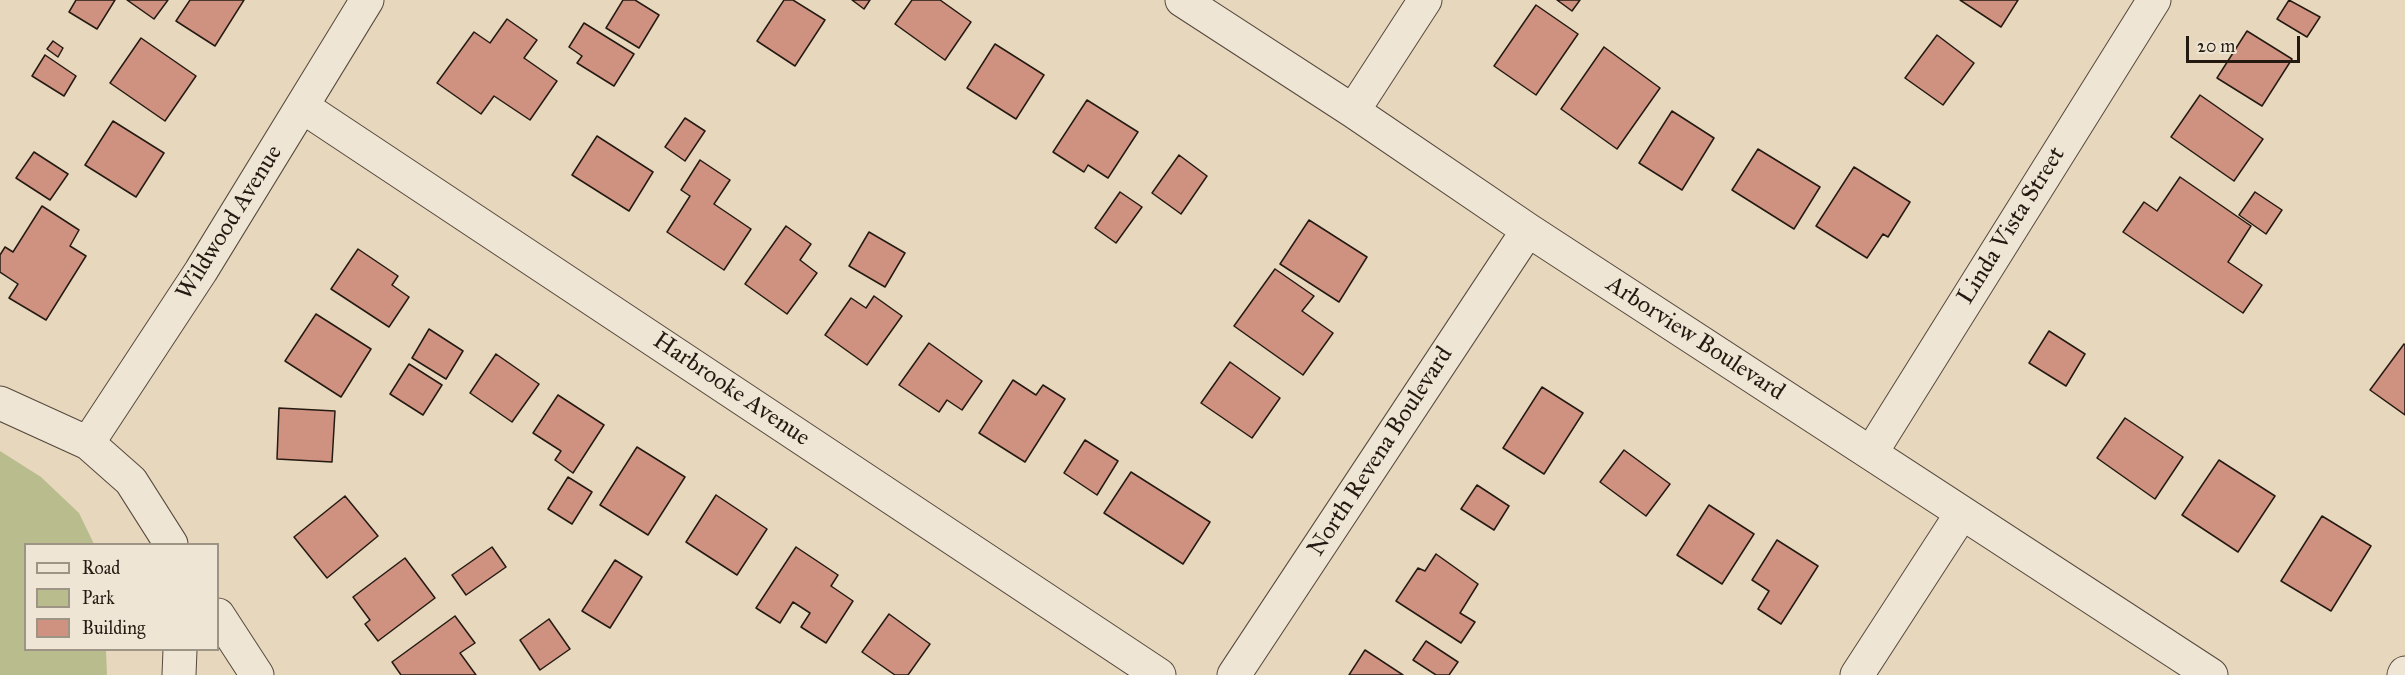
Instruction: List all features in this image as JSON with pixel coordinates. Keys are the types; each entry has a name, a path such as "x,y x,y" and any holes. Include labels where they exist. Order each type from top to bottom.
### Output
{"street":[{"name":"Wildwood Avenue","path":"88,443 303,107 367,0"},
{"name":"Arborview Boulevard","path":"1182,0 1353,111 1528,230 2211,675"},
{"path":"1353,111 1425,0"},
{"name":"Linda Vista Street","path":"1871,453 2154,0"},
{"name":"Harbrooke Avenue","path":"303,107 1159,675"},
{"name":"North Revena Boulevard","path":"1234,675 1528,230"},
{"path":"0,403 88,443 131,481 170,543"},
{"path":"1857,675 1962,513"},
{"path":"219,617 257,675"},
{"path":"179,675 180,651"}],"green space":[{"path":"0,451 41,477 79,513 94,543 24,543 24,651 106,651 107,675 0,675"}],"building":[{"path":"76,0 115,0 97,29 69,12"},
{"path":"127,0 168,0 154,19"},
{"path":"190,0 244,0 215,46 176,21"},
{"path":"623,0 635,0 659,15 639,48 606,28"},
{"path":"784,0 793,0 825,20 795,66 757,41"},
{"path":"852,0 870,0 864,9"},
{"path":"912,0 940,0 971,22 945,60 895,24"},
{"path":"1557,0 1580,0 1572,11"},
{"path":"1960,0 2018,0 2001,27"},
{"path":"2289,0 2320,17 2307,37 2277,19"},
{"path":"1536,5 1578,34 1536,95 1494,66"},
{"path":"507,19 537,40 524,58 557,81 530,120 494,96 481,114 437,83 474,32 490,43"},
{"path":"584,23 634,54 614,86 577,63 582,56 569,47"},
{"path":"2247,31 2292,59 2262,106 2217,78"},
{"path":"1937,35 1974,63 1943,105 1905,78"},
{"path":"141,38 196,76 165,121 110,83"},
{"path":"53,41 63,48 58,57 47,49"},
{"path":"995,44 1044,75 1016,119 967,88"},
{"path":"1604,47 1660,88 1617,149 1561,109"},
{"path":"45,55 76,76 64,96 32,76"},
{"path":"2200,95 2263,139 2234,181 2171,137"},
{"path":"1087,100 1138,132 1108,178 1088,165 1084,172 1053,152"},
{"path":"1672,111 1714,138 1682,190 1639,163"},
{"path":"685,118 705,131 685,161 665,147"},
{"path":"113,121 164,153 136,197 85,165"},
{"path":"597,136 653,172 629,211 572,175"},
{"path":"1758,149 1820,187 1794,229 1732,190"},
{"path":"34,152 68,174 50,200 16,178"},
{"path":"1179,155 1207,176 1181,214 1152,193"},
{"path":"700,160 730,180 714,204 751,229 724,270 667,232 690,196 681,190"},
{"path":"1854,167 1910,202 1888,237 1883,234 1867,258 1816,226"},
{"path":"2180,177 2251,226 2228,262 2262,285 2243,313 2123,232 2144,202 2157,211"},
{"path":"1120,192 1142,207 1116,243 1095,228"},
{"path":"2255,192 2282,210 2266,234 2239,215"},
{"path":"42,206 79,230 70,246 86,256 46,320 9,298 18,284 0,272 0,255 5,247 13,252"},
{"path":"1309,220 1367,257 1339,302 1280,264"},
{"path":"786,226 811,244 800,260 817,273 787,314 745,284"},
{"path":"869,232 905,253 885,287 849,266"},
{"path":"358,249 398,276 392,285 409,297 389,327 331,289"},
{"path":"1275,269 1314,296 1302,311 1333,333 1303,375 1234,326"},
{"path":"874,296 902,316 867,365 825,335 851,298 866,308"},
{"path":"316,314 371,349 341,397 285,361"},
{"path":"429,329 463,351 446,379 412,358"},
{"path":"2049,331 2085,354 2066,386 2029,363"},
{"path":"929,343 982,381 962,410 947,400 939,412 899,385"},
{"path":"2405,345 2405,415 2370,390"},
{"path":"496,354 539,384 512,422 470,393"},
{"path":"1230,362 1280,398 1252,438 1201,403"},
{"path":"409,364 442,385 423,415 390,394"},
{"path":"1013,380 1036,395 1043,385 1065,399 1025,462 979,433"},
{"path":"1542,387 1583,413 1544,474 1503,448"},
{"path":"558,395 604,425 573,473 555,460 561,451 533,433"},
{"path":"279,408 335,411 332,462 277,459"},
{"path":"2125,418 2183,457 2155,499 2097,458"},
{"path":"1085,440 1118,461 1097,495 1064,473"},
{"path":"637,447 685,477 648,535 600,505"},
{"path":"1624,450 1670,484 1646,516 1600,482"},
{"path":"2219,460 2275,496 2238,552 2182,515"},
{"path":"1131,472 1210,522 1183,564 1104,513"},
{"path":"568,477 592,492 572,524 548,509"},
{"path":"1477,485 1509,506 1494,530 1461,509"},
{"path":"716,495 767,529 737,575 686,542"},
{"path":"345,496 378,536 327,578 294,537"},
{"path":"1709,505 1754,534 1722,584 1677,555"},
{"path":"2322,516 2371,546 2331,611 2281,581"},
{"path":"1777,540 1818,566 1781,624 1758,609 1769,591 1752,580"},
{"path":"492,547 506,567 466,595 452,575"},
{"path":"796,547 838,575 831,586 853,601 826,643 801,627 810,613 793,602 780,623 756,608"},
{"path":"1436,554 1478,584 1460,613 1475,622 1461,643 1396,601 1418,568 1425,571"},
{"path":"405,558 435,598 378,641 365,624 370,620 353,597"},
{"path":"615,560 642,577 610,628 582,611"},
{"path":"889,614 930,644 908,675 895,675 862,652"},
{"path":"455,616 475,643 460,653 476,675 401,675 392,662"},
{"path":"549,619 570,649 540,670 520,640"},
{"path":"1426,641 1458,662 1449,675 1436,675 1413,660"},
{"path":"1365,650 1403,675 1349,675"}]}
